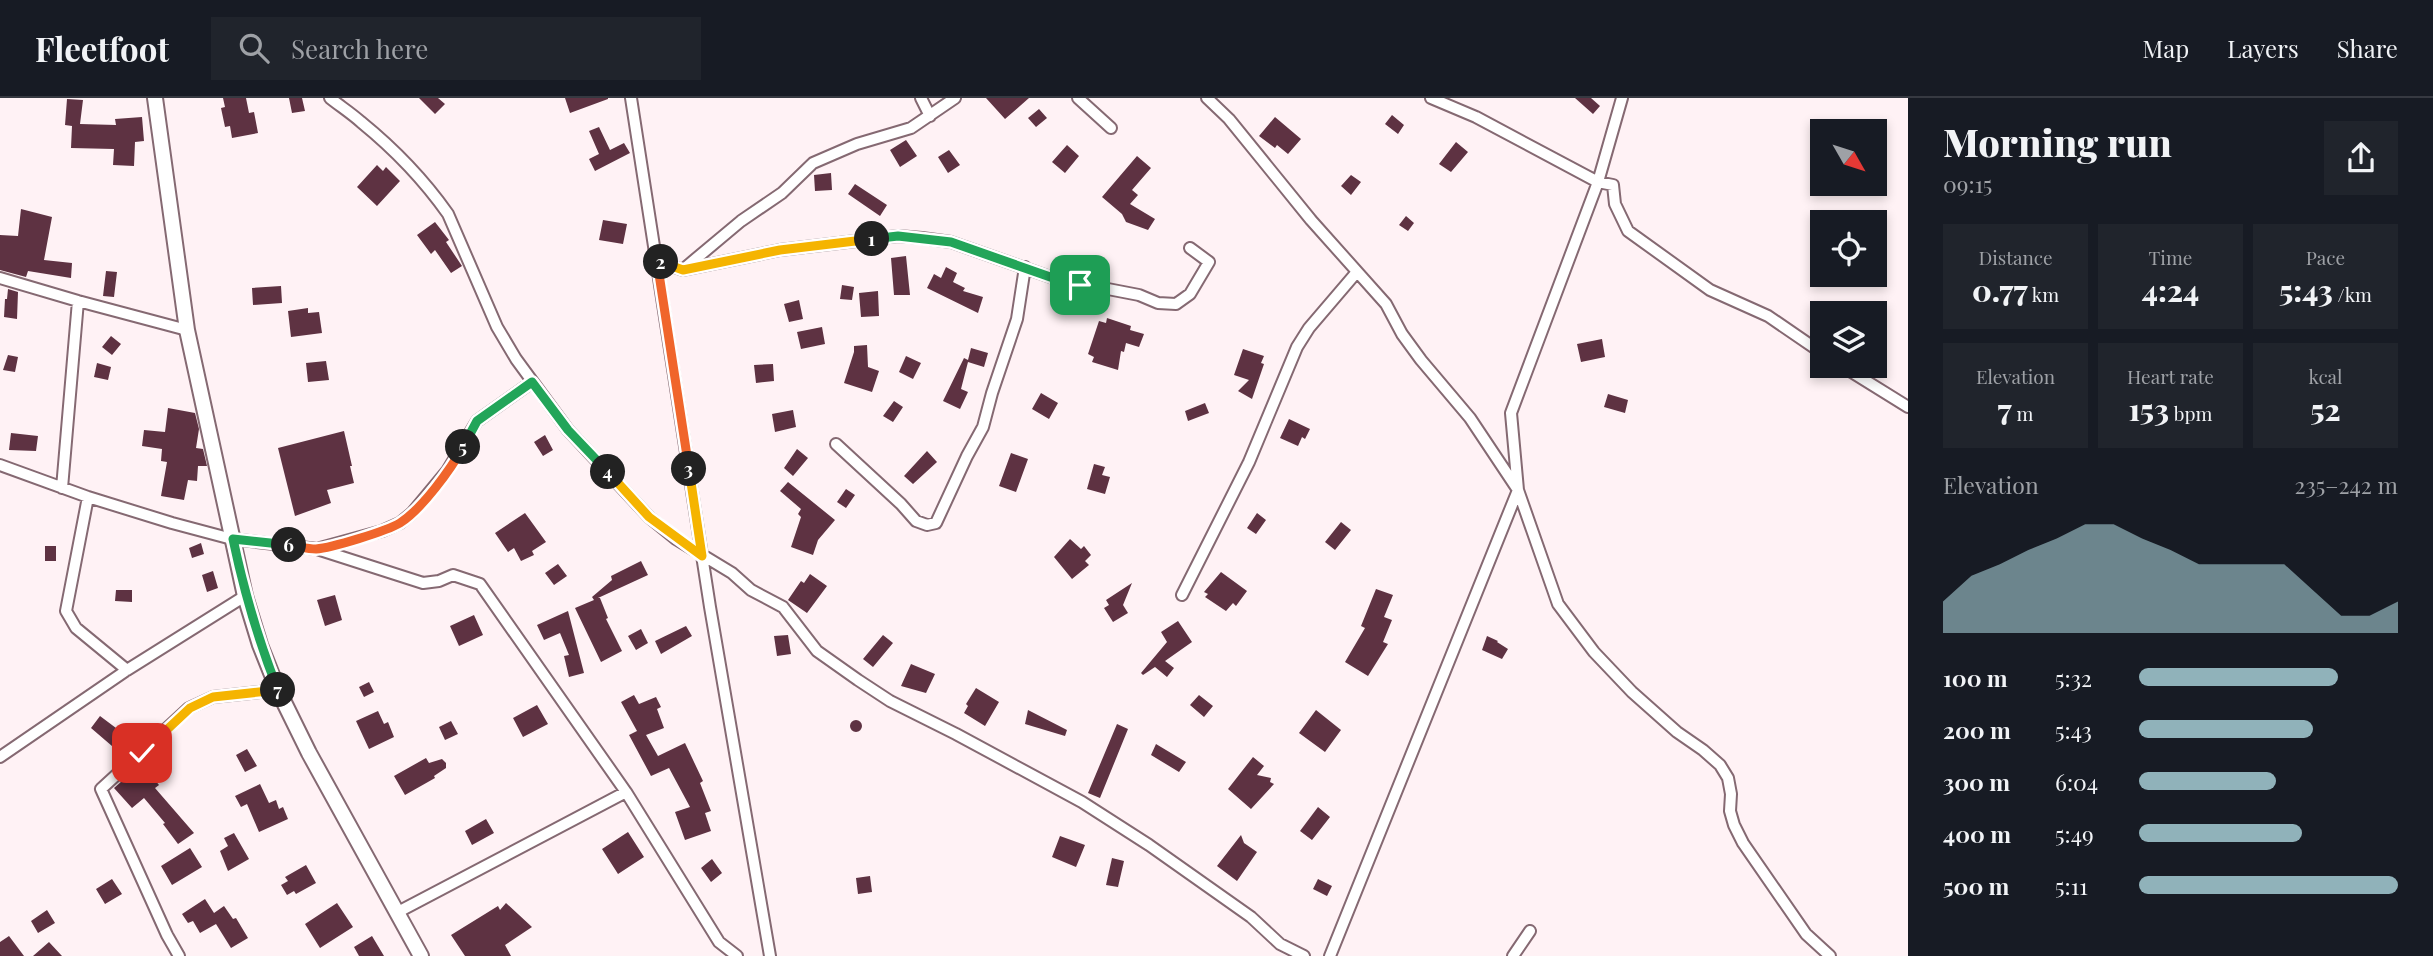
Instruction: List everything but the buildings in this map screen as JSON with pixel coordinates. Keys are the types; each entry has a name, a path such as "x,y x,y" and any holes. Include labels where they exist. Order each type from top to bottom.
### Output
{"street":[{"path":"155,98 187,330 245,596 260,645 278,690 309,753 421,956"},
{"path":"330,98 360,121 402,160 438,200 448,215 498,327 532,382 568,430 649,517 702,556 719,564 751,590 783,607 817,651 890,701 1082,802 1149,845 1251,917 1280,944 1304,956"},
{"path":"631,98 702,556 770,956"},
{"path":"921,98 930,116"},
{"path":"683,270 741,221 782,193 813,163 857,144 911,128 955,98"},
{"path":"1078,98 1111,128"},
{"path":"1207,98 1229,119 1356,273 1386,304 1408,342 1470,418 1518,490"},
{"path":"1430,98 1476,117 1598,182 1613,185 1615,204 1628,231 1710,290 1768,316 1810,345"},
{"path":"1622,98 1598,182 1511,413 1518,490 1558,604 1594,652 1632,692 1720,765 1728,778 1730,811 1743,843 1806,934 1830,956"},
{"path":"657,261 683,270 780,250 898,236 951,242 1080,285 1139,295 1158,303 1176,304 1190,294 1209,262 1190,248"},
{"path":"836,444 916,521 927,525 936,523 967,456 984,427 992,393 1017,319 1025,267"},
{"path":"1182,595 1249,462 1297,347 1309,328 1356,273"},
{"path":"0,278 187,330"},
{"path":"62,488 78,301"},
{"path":"1861,378 1908,407"},
{"path":"317,549 382,531 400,523 412,513 447,471 477,421 532,382"},
{"path":"0,465 88,497 233,539 317,549 423,583 439,581 453,575 480,584 626,792 719,942 737,956"},
{"path":"1329,956 1518,490"},
{"path":"88,497 66,611 76,628 127,670"},
{"path":"0,757 127,670 245,596"},
{"path":"179,956 161,923 101,789 190,708 213,697 278,690"},
{"path":"398,912 626,792"},
{"path":"1513,956 1530,931"}],"route":[{"path":"142,753 190,708 213,697 278,690 245,596 233,539 317,549 382,531 400,523 412,513 447,471 477,421 532,382 568,430 649,517 702,556 657,261 683,270 780,250 898,236 951,242 1080,285"}]}
